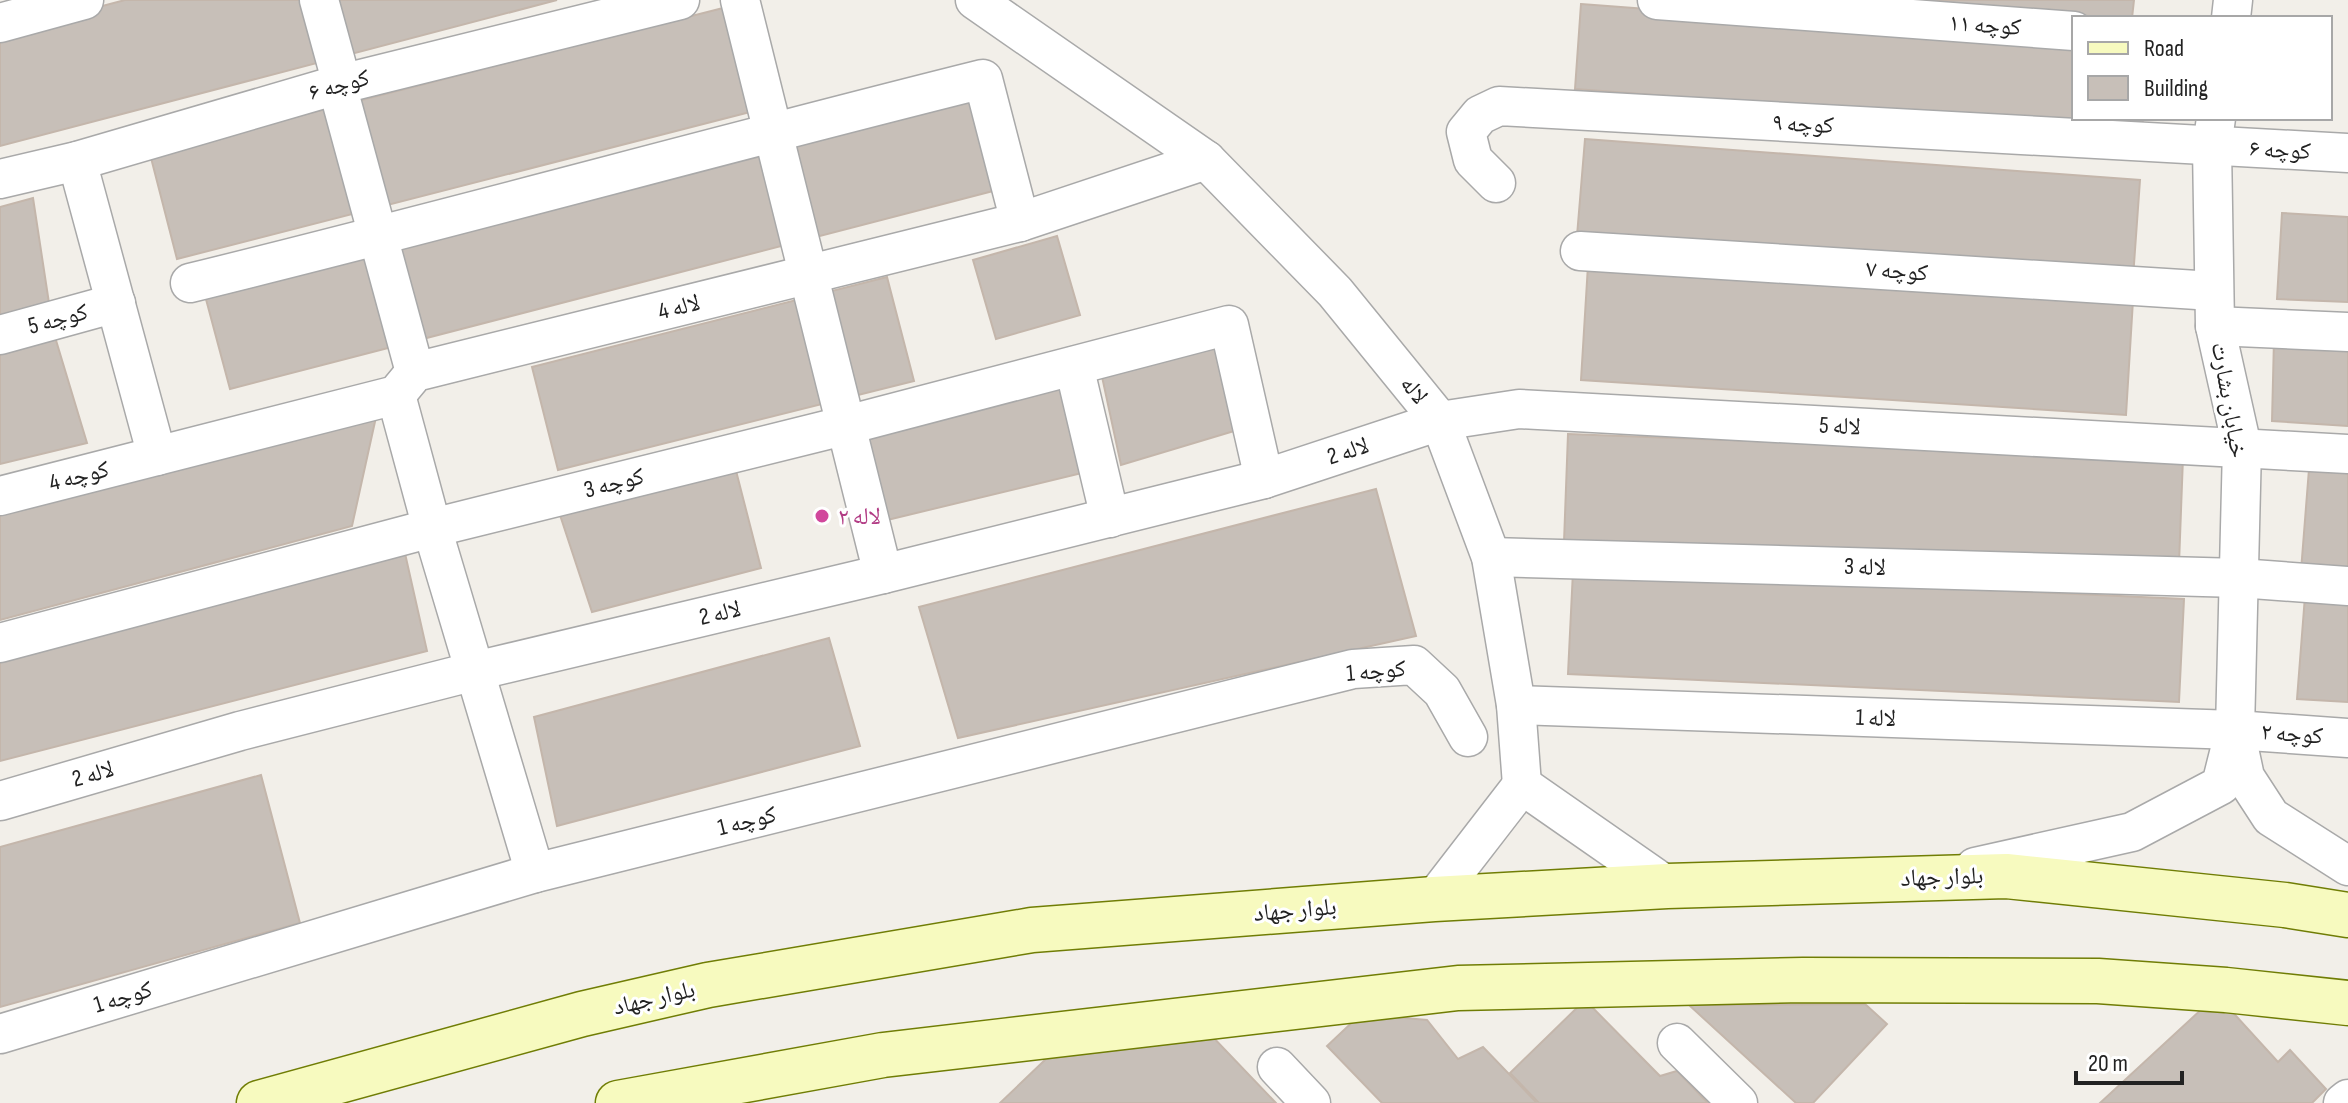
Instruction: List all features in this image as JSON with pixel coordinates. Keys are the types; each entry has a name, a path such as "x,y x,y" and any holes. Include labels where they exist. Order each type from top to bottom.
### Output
{"main road":[{"name":"بلوار جهاد","path":"259,1103 582,1014 708,985 1032,930 1434,899 1667,886 2006,876 2285,905 2348,915"},
{"path":"618,1103 883,1055 1458,988 1803,980 2098,981 2348,1003"}],"street":[{"path":"0,23 84,0"},
{"path":"319,0 379,236 432,528 535,873"},
{"name":"کوچه ۶","path":"0,179 77,161 339,85 680,0"},
{"path":"740,0 883,574"},
{"name":"لاله","path":"975,0 1206,160 1335,292 1440,421 1491,557 1516,705 1522,785"},
{"name":"کوچه ۱۱","path":"1657,0 2072,31"},
{"path":"190,283 983,79 1020,222"},
{"name":"کوچه ۹","path":"1496,183 1473,160 1466,132 1480,115 1499,106 2214,132"},
{"name":"کوچه ۶","path":"2214,132 2348,153"},
{"name":"خیابان بشارت","path":"1928,878 2132,832 2221,785 2235,730 2242,447 2214,308 2214,132"},
{"name":"لاله 4","path":"157,456 406,384 808,275 1020,222 1206,160"},
{"path":"77,161 157,456"},
{"name":"کوچه ۷","path":"1580,251 2214,308 2348,332"},
{"name":"کوچه 5","path":"0,335 116,303"},
{"name":"کوچه 3","path":"0,643 432,528 847,425 1229,325 1264,479"},
{"path":"1074,366 1110,518"},
{"name":"لاله 5","path":"1440,421 1519,409 2348,454"},
{"name":"لاله 2","path":"0,801 240,731 475,671 1264,479 1440,421"},
{"name":"کوچه 4","path":"0,496 157,456"},
{"name":"لاله 3","path":"1491,557 2239,578 2348,586"},
{"name":"کوچه 1","path":"0,1034 535,873 1353,669 1414,665 1442,691 1468,737"},
{"name":"لاله 1","path":"1516,705 2235,730"},
{"name":"خیابان بشارت","path":"2235,730 2245,777 2271,817 2348,866"},
{"name":"کوچه ۲","path":"2235,730 2348,738"},
{"path":"1434,899 1522,785 1667,886"},
{"path":"1677,1043 1738,1103"},
{"path":"1277,1067 1311,1103"},
{"path":"2343,1103 2348,1099"}],"building":[{"path":"125,0 557,0 0,146 0,33"},
{"path":"1825,0 2134,0 2132,16 2072,18"},
{"path":"1581,4 2072,41 2072,120 2143,120 2142,131 1575,89"},
{"path":"727,7 754,111 177,259 150,154"},
{"path":"971,89 997,190 230,389 203,288"},
{"path":"1585,139 2140,180 2133,278 1577,236"},
{"path":"33,198 49,303 0,315 0,207"},
{"path":"2282,213 2348,217 2348,302 2277,299"},
{"path":"1057,236 1080,315 996,339 973,260"},
{"path":"1588,265 2133,300 2126,415 1581,380"},
{"path":"887,277 914,381 558,470 532,367"},
{"path":"1219,336 1244,428 1121,465 1101,372"},
{"path":"55,337 87,443 0,464 0,352"},
{"path":"2274,339 2348,342 2348,426 2272,421"},
{"path":"1061,369 1086,472 879,522 859,428"},
{"path":"378,408 352,526 0,620 0,511"},
{"path":"1568,434 2183,457 2179,564 1564,542"},
{"path":"734,463 761,568 592,612 559,512"},
{"path":"2309,469 2348,471 2348,573 2301,571"},
{"path":"1376,489 1416,636 958,738 919,607"},
{"path":"404,549 427,651 0,761 0,653"},
{"path":"1573,571 2184,599 2179,702 1568,674"},
{"path":"2305,596 2348,598 2348,702 2297,699"},
{"path":"829,638 860,746 557,826 534,717"},
{"path":"261,775 300,923 0,1007 0,847"},
{"path":"2217,995 2278,1062 2290,1050 2326,1089 2312,1103 2100,1103"},
{"path":"1585,1000 1660,1076 1677,1071 1708,1103 1539,1103 1510,1073"},
{"path":"1865,1004 1887,1024 1813,1103 1796,1103 1689,1005"},
{"path":"1361,1014 1427,1020 1458,1059 1483,1047 1537,1103 1382,1103 1327,1046"},
{"path":"1208,1032 1276,1103 1000,1103 1046,1059"}],"place":[{"name":"لاله ۲","path":"822,516"}]}
